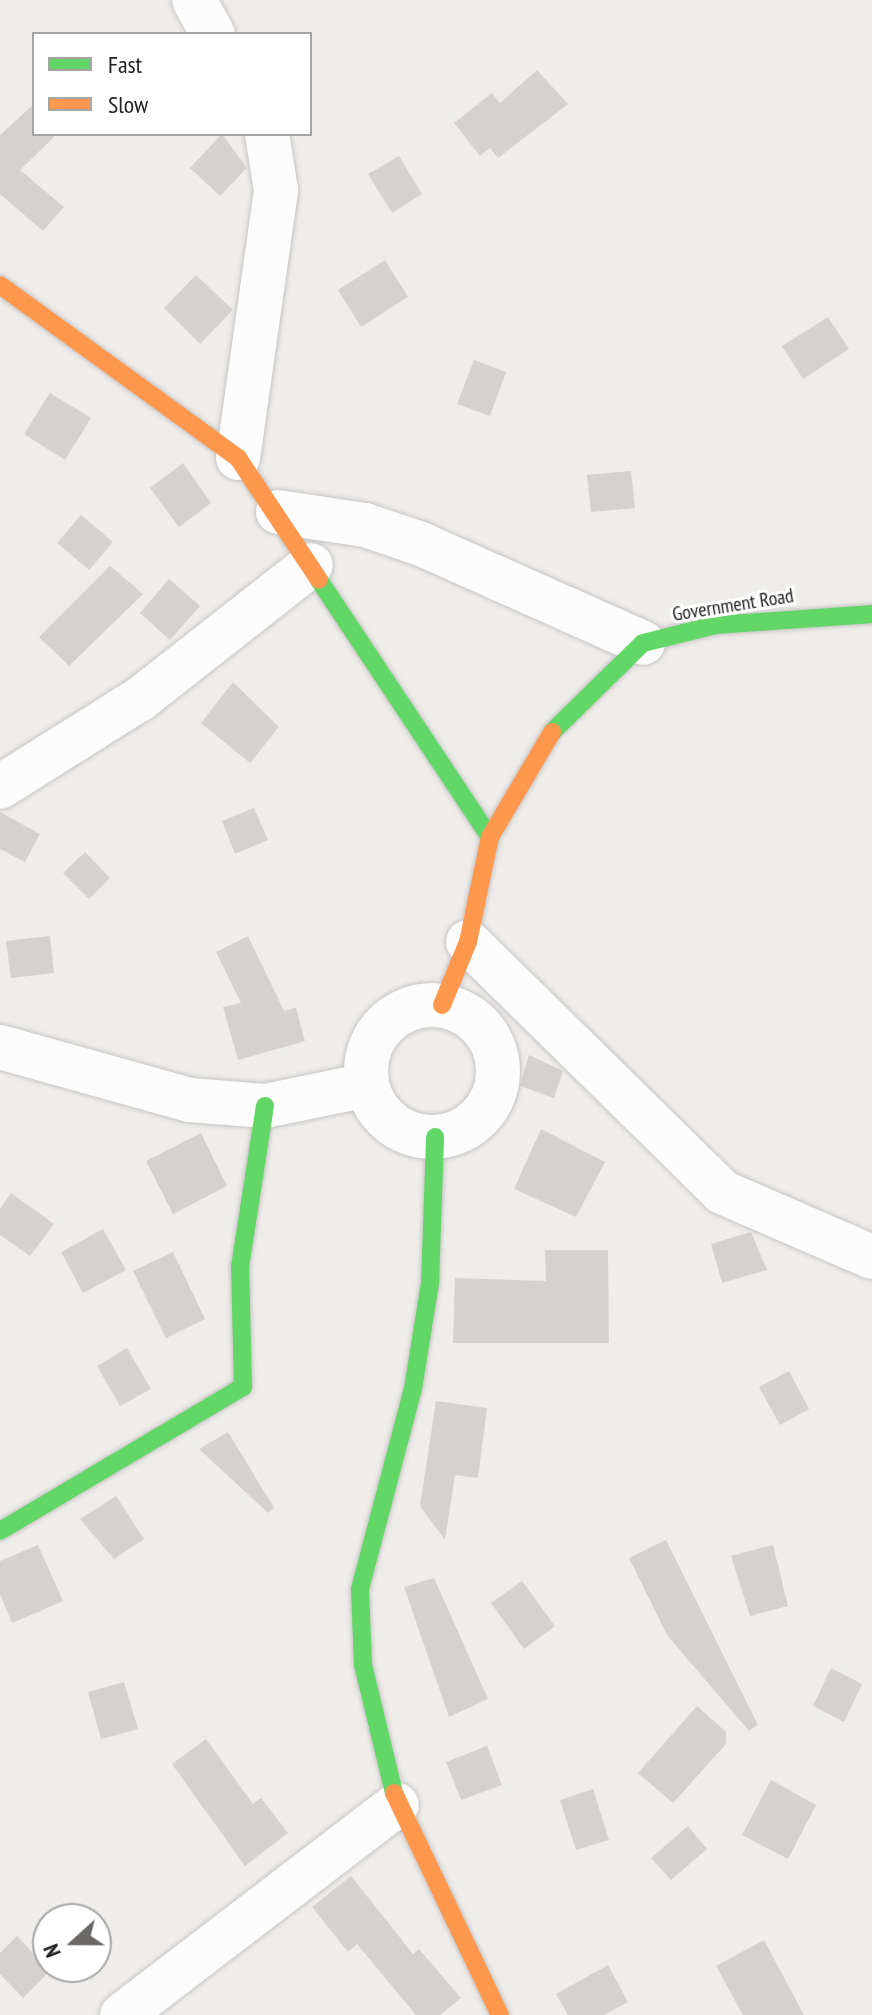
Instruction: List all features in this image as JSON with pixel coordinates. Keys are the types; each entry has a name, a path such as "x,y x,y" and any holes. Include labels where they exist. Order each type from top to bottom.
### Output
{"street":[{"path":"194,0 212,32"},
{"path":"238,458 276,190 267,136"},
{"path":"0,285 238,458 278,512 490,837"},
{"path":"278,512 365,525 421,544 643,643"},
{"path":"0,787 140,699 311,565"},
{"name":"Government Road","path":"442,1005 468,942 490,837 535,753 579,698 643,643 716,625 872,614"},
{"path":"468,942 722,1192 872,1257"},
{"path":"442,1005 483,1029 498,1075 479,1118 435,1137 391,1123 367,1085 368,1052 384,1025 410,1008 442,1005"},
{"path":"0,1047 107,1082 265,1106 367,1085"},
{"path":"0,1531 218,1408 243,1387 240,1267 265,1106"},
{"path":"435,1137 430,1283 413,1389 360,1589 363,1665 397,1805 500,2015"},
{"path":"122,2015 397,1805"}],"building":[{"path":"537,70 568,104 498,158 490,148 480,156 454,123 492,93 500,103"},
{"path":"32,106 32,136 55,136 20,170 64,207 43,231 0,194 0,135"},
{"path":"223,136 247,168 220,196 190,168"},
{"path":"399,156 422,194 392,213 368,174"},
{"path":"385,260 408,297 361,327 338,290"},
{"path":"196,275 233,310 200,344 164,308"},
{"path":"828,317 849,349 803,379 782,346"},
{"path":"474,360 506,372 490,416 457,404"},
{"path":"50,393 91,418 65,460 24,434"},
{"path":"183,463 211,503 179,527 150,488"},
{"path":"631,471 635,508 591,512 587,475"},
{"path":"81,515 113,542 89,570 57,543"},
{"path":"110,566 143,594 69,666 39,637"},
{"path":"169,579 200,606 170,640 140,613"},
{"path":"233,682 279,727 250,763 201,723"},
{"path":"254,808 268,840 235,854 222,821"},
{"path":"0,812 40,834 25,862 0,849"},
{"path":"85,852 110,878 89,899 63,873"},
{"path":"50,936 54,973 11,978 6,941"},
{"path":"248,936 284,1011 296,1008 305,1041 238,1060 223,1007 241,1003 216,952"},
{"path":"529,1055 563,1071 554,1098 520,1086"},
{"path":"541,1129 605,1162 576,1217 514,1189"},
{"path":"201,1133 227,1186 173,1214 146,1161"},
{"path":"11,1193 54,1224 30,1256 0,1235 0,1209"},
{"path":"103,1229 126,1270 83,1293 61,1252"},
{"path":"751,1232 767,1270 722,1283 711,1244"},
{"path":"545,1250 608,1250 609,1343 453,1343 455,1278 546,1281"},
{"path":"173,1252 205,1319 166,1338 133,1271"},
{"path":"127,1348 151,1389 120,1406 97,1366"},
{"path":"789,1371 809,1409 780,1425 759,1387"},
{"path":"436,1401 487,1408 478,1478 455,1475 445,1540 420,1506"},
{"path":"228,1432 274,1508 268,1513 199,1449"},
{"path":"116,1496 144,1539 114,1559 80,1519"},
{"path":"666,1540 758,1725 749,1731 667,1635 629,1558"},
{"path":"38,1545 63,1601 12,1623 0,1594 0,1561"},
{"path":"773,1545 788,1606 750,1616 731,1556"},
{"path":"434,1578 488,1699 449,1717 404,1587"},
{"path":"522,1581 555,1626 524,1649 491,1603"},
{"path":"831,1668 862,1684 844,1722 813,1706"},
{"path":"124,1682 138,1729 101,1739 88,1692"},
{"path":"697,1706 726,1732 726,1744 673,1803 638,1773"},
{"path":"206,1739 253,1804 261,1798 288,1833 245,1866 172,1764"},
{"path":"487,1746 502,1785 461,1800 446,1762"},
{"path":"771,1780 816,1805 788,1859 742,1835"},
{"path":"593,1789 609,1840 576,1850 560,1800"},
{"path":"688,1826 707,1849 671,1880 651,1858"},
{"path":"351,1876 413,1954 419,1949 461,1998 440,2015 416,2015 357,1944 348,1952 312,1907"},
{"path":"17,1936 32,1952 32,1983 38,1983 23,1998 0,1974 0,1953"},
{"path":"764,1940 804,2015 743,2015 716,1966"},
{"path":"608,1965 628,2002 604,2015 568,2015 556,1994"}],"traffic: fast":[{"path":"319,580 490,837"},
{"path":"552,732 643,643 716,625 872,614"},
{"path":"0,1531 243,1387 240,1267 265,1106"},
{"path":"394,1793 363,1665 360,1589 413,1389 430,1283 435,1137"}],"traffic: slow":[{"path":"0,285 238,458 319,580"},
{"path":"442,1005 468,942 490,837 552,732"},
{"path":"394,1793 500,2015"}]}
